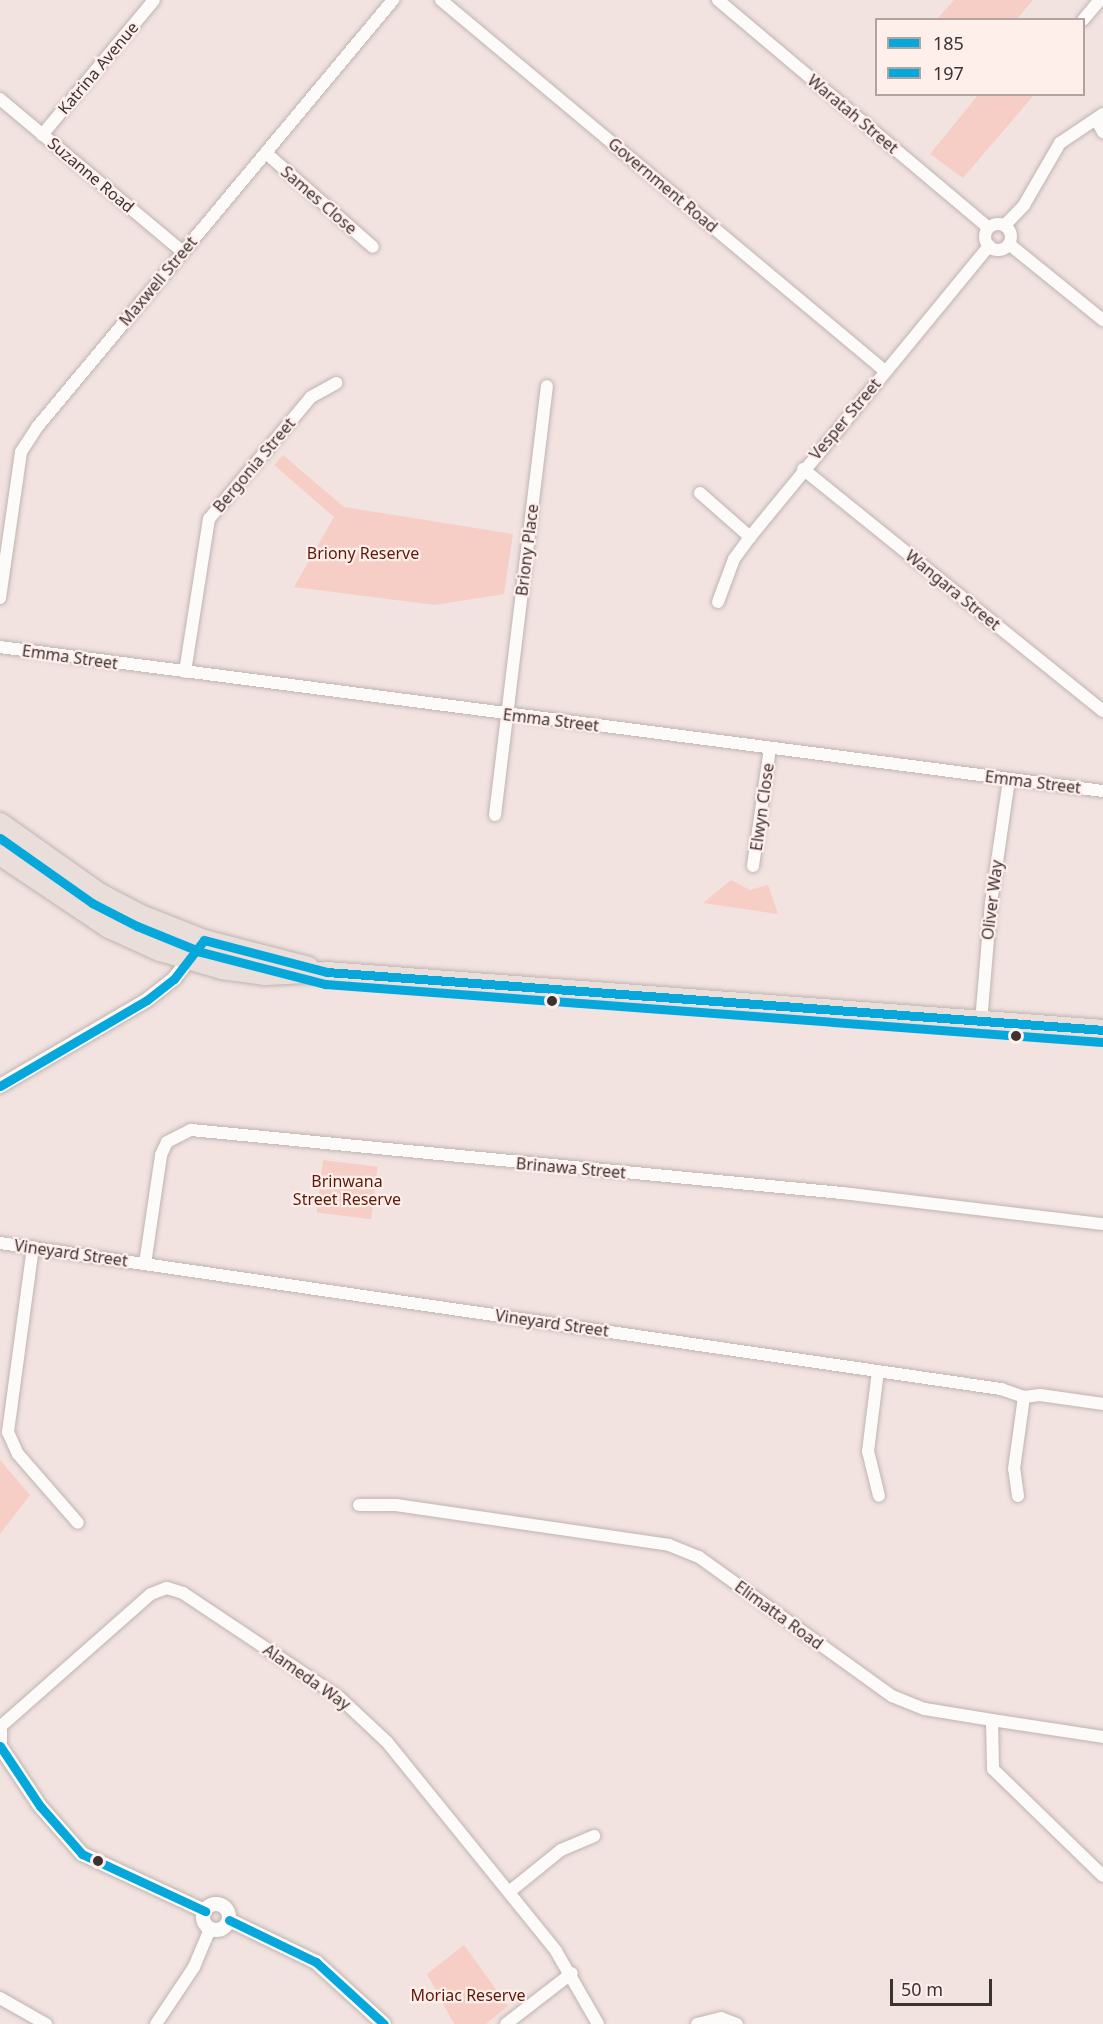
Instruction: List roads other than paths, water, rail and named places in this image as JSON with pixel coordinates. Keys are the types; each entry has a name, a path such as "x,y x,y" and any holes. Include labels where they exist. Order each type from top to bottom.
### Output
{"highway":[{"path":"0,823 99,893 204,940 327,972"},
{"path":"0,855 109,928 190,960 266,975 327,972 1103,1030"}],"street":[{"name":"Katrina Avenue","path":"42,135 154,0"},
{"name":"Maxwell Street","path":"0,598 21,452 38,426 393,0"},
{"name":"Government Road","path":"441,0 885,371"},
{"name":"Waratah Street","path":"718,0 988,227"},
{"path":"1085,18 1100,0"},
{"name":"Suzanne Road","path":"0,99 182,251"},
{"path":"1005,225 1010,232 1009,244 1002,249 989,246 985,239 988,227 1005,225 1024,205 1060,143 1099,117 1103,132"},
{"name":"Sames Close","path":"266,153 373,246"},
{"path":"1009,244 1103,320"},
{"name":"Vesper Street","path":"718,602 734,559 750,537 803,469 989,246"},
{"name":"Bergonia Street","path":"185,672 209,519 311,397 336,383"},
{"name":"Briony Place","path":"495,815 548,386"},
{"name":"Wangara Street","path":"803,469 1103,711"},
{"path":"700,494 750,537"},
{"path":"0,502 13,504"},
{"name":"Emma Street","path":"0,647 1103,791"},
{"name":"Elwyn Close","path":"753,866 770,748"},
{"name":"Oliver Way","path":"981,1022 991,903 1009,779"},
{"path":"0,1086 147,1000 190,960 204,940"},
{"name":"Brinawa Street","path":"145,1264 161,1155 167,1142 191,1130 842,1193 1103,1224"},
{"name":"Vineyard Street","path":"0,1243 1001,1389 1024,1397 1103,1404"},
{"path":"33,1247 8,1426 18,1454 78,1523"},
{"path":"878,1371 868,1451 879,1496"},
{"path":"1018,1496 1014,1469 1024,1397"},
{"name":"Elimatta Road","path":"359,1505 396,1505 679,1548 699,1557 892,1696 925,1709 1103,1737"},
{"name":"Alameda Way","path":"0,1728 143,1600 158,1591 175,1590 351,1707 387,1742 572,1973 598,2024"},
{"path":"992,1720 993,1769 1103,1876"},
{"path":"0,1728 0,1744 40,1806 82,1854 205,1911"},
{"path":"509,1892 561,1850 594,1836"},
{"path":"210,1929 203,1919 205,1911 211,1905 223,1906 229,1920 305,1956 358,1999 384,2024"},
{"path":"210,1929 221,1929 229,1920"},
{"path":"156,2024 194,1967 210,1929"},
{"path":"506,2024 572,1973"},
{"path":"0,1998 46,2024"},
{"path":"358,1999 373,2024"},
{"path":"697,2024 721,2018 737,2024"}],"park label":[{"name":"Briony Reserve","path":"363,553"},
{"name":"Brinwana Street Reserve","path":"347,1190"},
{"name":"Moriac Reserve","path":"468,1995"}]}
